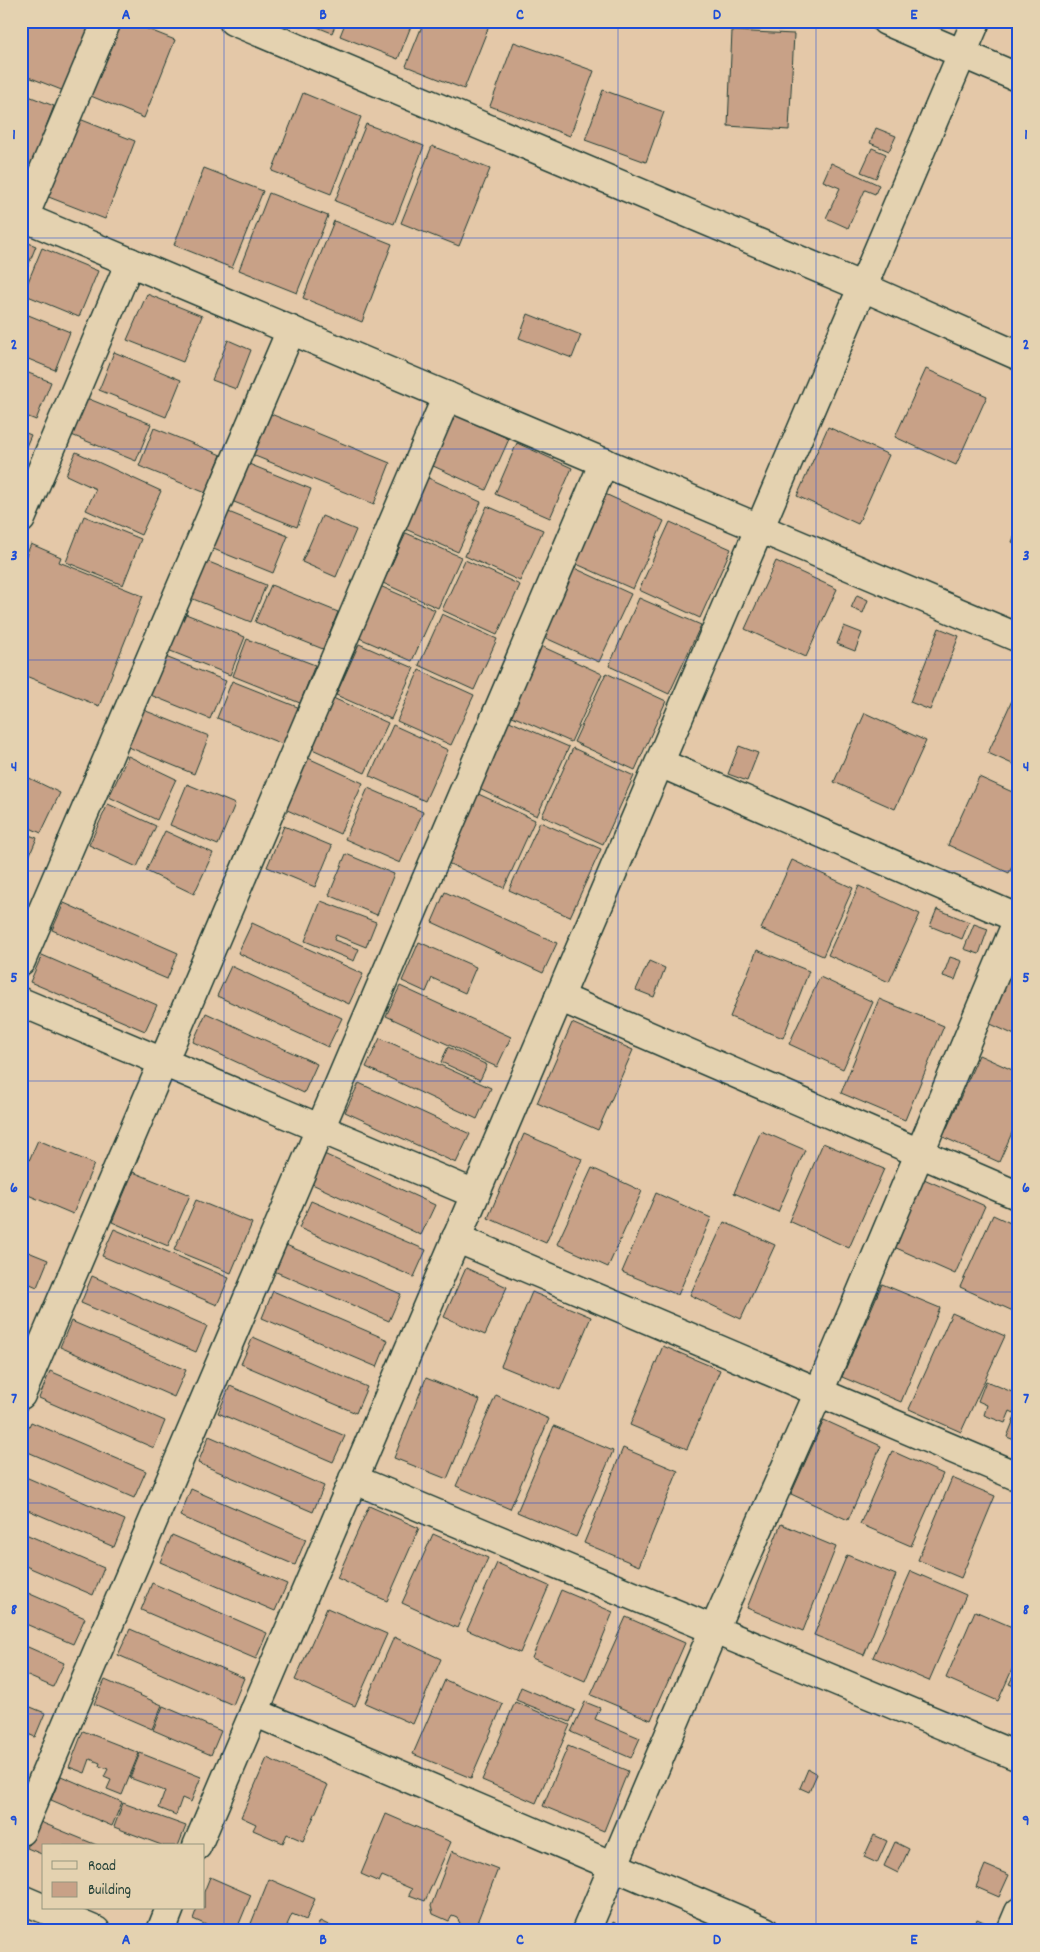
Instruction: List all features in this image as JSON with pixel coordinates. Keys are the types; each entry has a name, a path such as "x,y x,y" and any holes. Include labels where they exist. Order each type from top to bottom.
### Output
{"street":[{"path":"107,21 22,216 1019,638"},
{"path":"233,21 863,287 1019,356"},
{"path":"886,21 1019,78"},
{"path":"198,1844 976,21"},
{"path":"21,519 130,262"},
{"path":"21,961 291,330"},
{"path":"21,1395 447,396"},
{"path":"21,1831 604,462"},
{"path":"586,1931 714,1629 819,1392 1019,918 660,763"},
{"path":"559,997 1019,1196"},
{"path":"21,1002 475,1194"},
{"path":"456,1238 1019,1477"},
{"path":"353,1479 1019,1757"},
{"path":"254,1712 765,1931"},
{"path":"21,1899 42,1908"},
{"path":"47,1910 96,1931"},
{"path":"161,1931 169,1910"},
{"path":"1011,1931 1019,1912"}],"building":[{"path":"21,21 92,21 64,91 21,74"},
{"path":"115,21 127,21 175,40 144,118 86,94"},
{"path":"302,21 337,21 332,33"},
{"path":"346,21 413,21 398,59 340,36"},
{"path":"424,21 491,21 464,89 406,66"},
{"path":"732,31 794,34 789,130 728,126"},
{"path":"514,42 594,71 570,136 490,106"},
{"path":"603,90 664,112 646,162 585,140"},
{"path":"21,93 54,106 28,173 21,170"},
{"path":"303,93 361,117 331,194 272,171"},
{"path":"77,118 135,141 105,219 46,196"},
{"path":"366,124 424,146 394,224 335,201"},
{"path":"876,128 896,136 889,151 870,143"},
{"path":"432,146 490,169 459,246 401,223"},
{"path":"872,148 886,154 876,178 861,172"},
{"path":"831,163 879,185 875,194 865,190 848,228 826,218 840,188 823,181"},
{"path":"204,168 263,191 232,268 174,245"},
{"path":"269,193 328,216 297,293 239,270"},
{"path":"334,221 392,244 362,322 303,298"},
{"path":"21,240 36,246 21,283"},
{"path":"42,248 98,271 79,317 23,294"},
{"path":"147,294 202,316 183,362 127,340"},
{"path":"21,312 70,332 55,370 21,356"},
{"path":"528,314 581,335 572,358 519,338"},
{"path":"228,340 251,350 236,389 212,380"},
{"path":"114,352 181,380 166,417 99,390"},
{"path":"926,369 987,396 956,465 895,437"},
{"path":"21,370 51,382 36,420 21,414"},
{"path":"84,397 151,424 136,461 69,434"},
{"path":"266,412 390,463 374,504 250,454"},
{"path":"454,414 509,439 486,490 431,465"},
{"path":"828,427 889,455 858,524 797,496"},
{"path":"154,428 221,455 206,493 139,466"},
{"path":"21,431 31,435 21,458"},
{"path":"517,443 572,468 550,518 495,494"},
{"path":"76,452 161,491 141,535 86,510 96,489 66,475"},
{"path":"244,462 311,489 297,527 229,500"},
{"path":"426,477 481,502 458,552 403,528"},
{"path":"603,493 664,521 633,589 572,562"},
{"path":"487,506 543,530 520,581 465,556"},
{"path":"221,509 288,536 273,573 206,546"},
{"path":"84,516 141,539 123,585 66,562"},
{"path":"322,516 356,530 336,577 302,562"},
{"path":"670,522 731,549 700,618 639,590"},
{"path":"1019,525 1019,545 1012,542"},
{"path":"406,533 461,557 438,608 383,583"},
{"path":"31,544 61,557 59,562 143,596 99,706 21,674 21,567"},
{"path":"199,558 266,585 251,622 183,595"},
{"path":"465,560 520,585 497,635 442,610"},
{"path":"776,561 837,589 806,657 745,629"},
{"path":"570,566 631,594 599,662 539,635"},
{"path":"271,585 338,612 323,649 255,622"},
{"path":"380,586 435,610 412,661 357,637"},
{"path":"857,595 868,600 863,613 851,608"},
{"path":"639,598 701,625 669,694 609,666"},
{"path":"178,611 245,637 230,675 163,648"},
{"path":"442,614 497,639 474,690 419,665"},
{"path":"844,626 862,633 855,651 837,644"},
{"path":"939,628 959,636 930,710 910,702"},
{"path":"247,639 315,665 300,703 233,676"},
{"path":"359,644 414,668 391,719 336,695"},
{"path":"541,646 602,674 571,742 510,715"},
{"path":"158,654 226,681 210,719 143,692"},
{"path":"419,670 474,695 451,745 397,721"},
{"path":"606,673 666,701 635,770 574,742"},
{"path":"232,681 300,708 285,745 217,718"},
{"path":"1019,685 1019,767 988,753"},
{"path":"333,698 388,723 365,773 310,748"},
{"path":"141,709 209,736 194,774 126,746"},
{"path":"865,713 926,741 895,809 834,782"},
{"path":"507,720 569,747 537,816 477,788"},
{"path":"393,725 448,750 425,801 370,776"},
{"path":"739,746 758,753 747,781 728,774"},
{"path":"573,748 634,776 603,844 542,816"},
{"path":"128,756 176,779 157,820 109,797"},
{"path":"308,758 363,783 340,834 285,809"},
{"path":"21,774 60,793 41,833 21,824"},
{"path":"979,777 1019,795 1019,852 1009,873 948,845"},
{"path":"187,784 235,804 218,845 170,825"},
{"path":"368,788 423,812 400,863 345,839"},
{"path":"474,792 535,820 504,888 443,861"},
{"path":"108,804 156,826 137,867 89,845"},
{"path":"540,822 601,849 570,917 509,890"},
{"path":"284,826 332,846 315,887 267,867"},
{"path":"165,831 213,853 194,894 146,871"},
{"path":"21,832 37,838 21,875"},
{"path":"346,854 394,874 377,915 329,895"},
{"path":"792,860 853,888 823,956 761,929"},
{"path":"859,886 920,914 889,982 828,955"},
{"path":"445,892 557,943 543,973 432,922"},
{"path":"321,901 376,922 366,947 336,935 334,940 359,949 354,961 305,941"},
{"path":"64,903 178,953 167,979 52,930"},
{"path":"937,909 969,922 962,939 930,926"},
{"path":"252,923 363,974 349,1004 238,953"},
{"path":"974,924 988,929 979,954 964,949"},
{"path":"419,942 476,967 465,993 432,978 426,992 402,981"},
{"path":"757,950 809,971 783,1038 730,1017"},
{"path":"1015,953 1019,955 1019,1037 984,1021"},
{"path":"42,955 157,1005 145,1031 30,982"},
{"path":"950,957 962,961 955,980 943,976"},
{"path":"649,961 665,968 654,997 636,990"},
{"path":"231,966 342,1018 328,1047 217,996"},
{"path":"820,977 873,1002 843,1069 789,1044"},
{"path":"400,986 511,1037 497,1067 386,1016"},
{"path":"879,999 944,1026 905,1120 841,1093"},
{"path":"206,1013 317,1064 304,1093 193,1042"},
{"path":"572,1023 633,1050 598,1130 537,1103"},
{"path":"380,1038 491,1088 477,1119 366,1067"},
{"path":"448,1047 487,1065 480,1080 441,1062"},
{"path":"979,1055 1019,1073 1019,1117 999,1162 943,1137"},
{"path":"359,1083 470,1134 456,1163 345,1112"},
{"path":"761,1131 805,1150 778,1212 734,1193"},
{"path":"524,1134 582,1159 546,1243 488,1218"},
{"path":"38,1140 94,1164 73,1214 21,1192 21,1179"},
{"path":"823,1143 884,1169 849,1248 789,1221"},
{"path":"324,1154 435,1205 421,1235 310,1183"},
{"path":"592,1168 642,1191 608,1267 557,1244"},
{"path":"133,1172 190,1195 168,1246 112,1222"},
{"path":"924,1179 985,1206 955,1274 894,1247"},
{"path":"656,1193 711,1218 678,1295 622,1272"},
{"path":"196,1200 252,1223 231,1273 174,1250"},
{"path":"311,1201 426,1250 414,1277 299,1228"},
{"path":"993,1215 1019,1227 1019,1298 1013,1311 960,1287"},
{"path":"724,1222 775,1245 741,1319 690,1295"},
{"path":"114,1229 229,1278 217,1305 102,1256"},
{"path":"286,1245 401,1294 389,1321 274,1271"},
{"path":"21,1249 48,1260 37,1287 21,1280"},
{"path":"466,1268 507,1287 485,1335 444,1317"},
{"path":"92,1276 207,1326 196,1352 81,1303"},
{"path":"882,1284 940,1308 901,1402 842,1377"},
{"path":"273,1291 388,1340 377,1367 262,1318"},
{"path":"532,1292 591,1317 560,1390 501,1366"},
{"path":"21,1310 29,1313 21,1332"},
{"path":"952,1313 1005,1336 961,1432 909,1409"},
{"path":"71,1321 186,1370 174,1397 60,1347"},
{"path":"253,1337 367,1387 356,1413 241,1364"},
{"path":"663,1346 720,1370 687,1449 630,1425"},
{"path":"50,1371 165,1421 154,1448 39,1398"},
{"path":"426,1378 480,1400 447,1479 394,1458"},
{"path":"986,1381 1019,1395 1019,1403 1014,1413 1010,1411 1005,1423 984,1415 987,1405 978,1401"},
{"path":"230,1386 345,1436 333,1462 218,1413"},
{"path":"496,1395 549,1419 510,1509 456,1486"},
{"path":"1019,1409 1019,1442 1007,1437"},
{"path":"824,1420 881,1446 848,1520 791,1494"},
{"path":"31,1422 146,1471 134,1498 21,1449 21,1444"},
{"path":"554,1426 613,1451 576,1537 517,1512"},
{"path":"209,1436 324,1486 313,1512 198,1463"},
{"path":"623,1448 678,1471 639,1566 584,1543"},
{"path":"892,1451 943,1474 911,1546 860,1524"},
{"path":"21,1475 125,1520 114,1547 21,1507"},
{"path":"952,1478 995,1496 961,1578 918,1560"},
{"path":"191,1489 306,1539 295,1565 180,1516"},
{"path":"369,1506 419,1528 387,1601 337,1578"},
{"path":"781,1524 836,1547 803,1631 747,1608"},
{"path":"21,1532 104,1568 93,1595 21,1564"},
{"path":"433,1534 488,1558 457,1628 402,1603"},
{"path":"172,1535 287,1584 275,1611 160,1562"},
{"path":"847,1555 896,1575 864,1655 814,1635"},
{"path":"497,1563 549,1586 520,1653 467,1630"},
{"path":"911,1571 966,1595 929,1681 873,1657"},
{"path":"152,1583 267,1633 256,1659 141,1610"},
{"path":"21,1590 85,1618 73,1644 21,1622"},
{"path":"561,1590 613,1612 585,1681 532,1658"},
{"path":"327,1608 387,1634 355,1706 295,1680"},
{"path":"975,1611 1019,1630 1019,1654 998,1701 946,1678"},
{"path":"626,1617 685,1643 651,1720 591,1695"},
{"path":"130,1629 244,1678 233,1705 118,1655"},
{"path":"394,1637 441,1659 413,1724 365,1703"},
{"path":"21,1644 64,1663 53,1687 21,1673"},
{"path":"1019,1665 1019,1688 1009,1684"},
{"path":"105,1680 162,1705 152,1729 94,1704"},
{"path":"445,1680 503,1704 471,1778 413,1754"},
{"path":"521,1687 575,1710 570,1722 516,1700"},
{"path":"515,1702 570,1725 536,1803 482,1780"},
{"path":"585,1702 600,1708 595,1719 640,1738 631,1758 571,1732"},
{"path":"21,1703 45,1713 35,1737 21,1731"},
{"path":"163,1706 221,1731 211,1755 153,1730"},
{"path":"83,1731 139,1753 122,1795 107,1789 111,1780 104,1777 108,1769 99,1766 100,1763 90,1759 85,1773 69,1767"},
{"path":"568,1746 628,1771 604,1831 543,1806"},
{"path":"140,1753 201,1777 191,1802 182,1798 176,1815 159,1808 165,1791 130,1778"},
{"path":"267,1758 328,1785 303,1841 287,1834 283,1843 253,1830 256,1824 241,1817"},
{"path":"808,1769 817,1774 809,1792 800,1788"},
{"path":"61,1776 122,1802 112,1826 51,1800"},
{"path":"123,1803 186,1826 179,1844 159,1844 114,1827"},
{"path":"386,1814 451,1842 425,1901 409,1895 412,1889 382,1876 379,1882 361,1874"},
{"path":"38,1821 94,1844 42,1844 42,1854 27,1848"},
{"path":"874,1835 887,1841 877,1863 864,1857"},
{"path":"895,1842 909,1849 898,1873 884,1866"},
{"path":"452,1851 498,1869 474,1930 461,1925 457,1918 452,1916 449,1921 433,1914 431,1906"},
{"path":"985,1865 1009,1875 999,1897 976,1887"},
{"path":"210,1877 251,1895 236,1931 220,1931 193,1919 196,1910 205,1910 205,1890"},
{"path":"269,1879 315,1899 306,1920 292,1914 287,1925 300,1931 248,1931"},
{"path":"977,1919 986,1923 983,1931 973,1931"},
{"path":"320,1921 341,1931 315,1931"},
{"path":"613,1922 632,1931 610,1931"}]}
